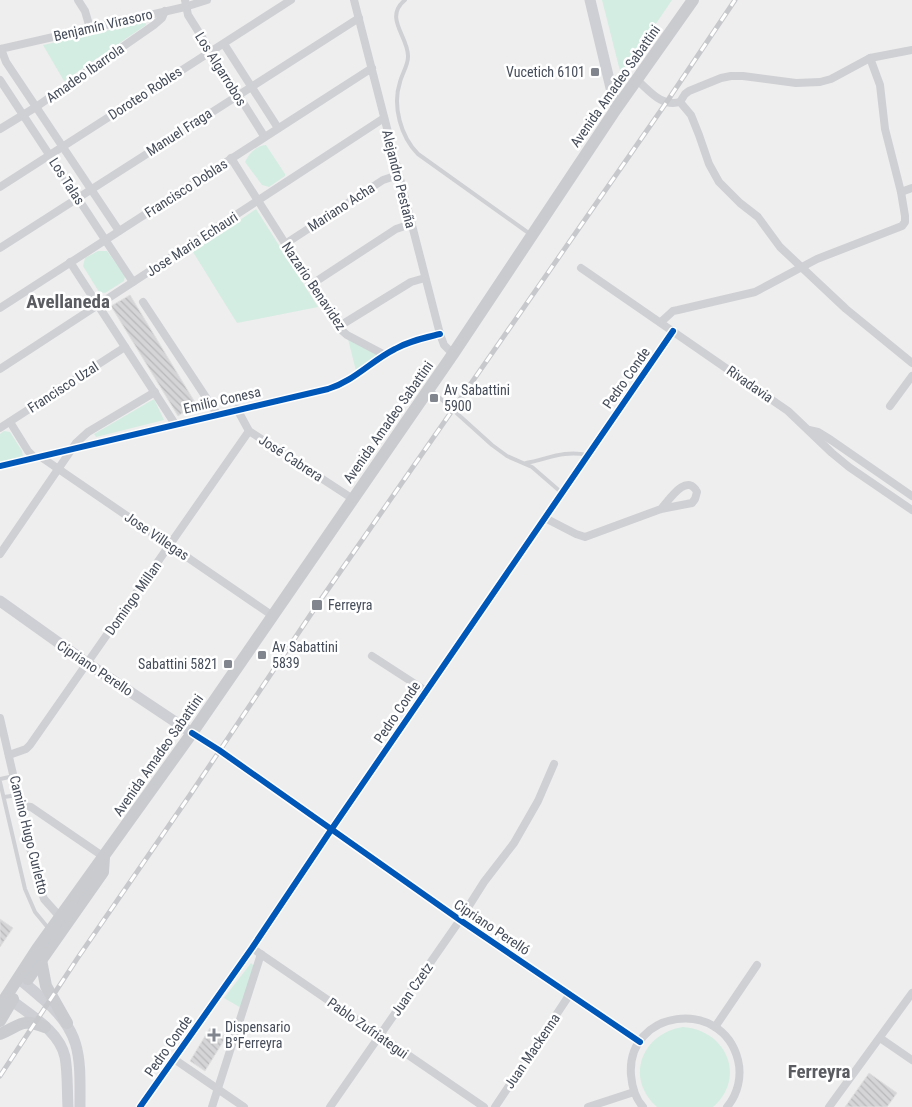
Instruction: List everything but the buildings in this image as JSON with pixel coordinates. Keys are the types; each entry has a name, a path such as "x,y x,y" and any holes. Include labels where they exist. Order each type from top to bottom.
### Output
{"main road":[{"path":"590,0 616,109"},
{"name":"Avenida Amadeo Sabattini","path":"22,981 37,949 192,733 453,354 616,109 693,0"},
{"name":"Cipriano Perello","path":"0,601 87,663 192,733"},
{"name":"Avenida Amadeo Sabattini","path":"0,1021 4,1002 41,960 103,872 104,858"},
{"path":"41,960 46,986 73,1033 77,1046 80,1064 80,1107"},
{"path":"22,981 48,1003 67,1023"},
{"path":"4,1002 46,1028 61,1046 65,1056 68,1107"},
{"path":"0,1034 12,1026 27,1022 46,1028"}],"street":[{"path":"78,0 85,11 90,28"},
{"name":"Benjamín Virasoro","path":"0,49 165,11 185,3 207,0"},
{"name":"Doroteo Robles","path":"0,187 292,0"},
{"name":"Alejandro Pestaña","path":"354,0 410,224 440,334 444,345 453,354"},
{"name":"Los Algarrobos","path":"185,3 188,16 264,136"},
{"name":"Amadeo Ibarrola","path":"0,129 154,24 162,18 165,11"},
{"name":"Manuel Fraga","path":"0,248 359,18"},
{"path":"224,44 278,128"},
{"path":"0,49 3,64 36,106 119,231"},
{"path":"637,80 658,98 672,104 680,102 689,91 721,78 743,76 796,83 820,82 832,79 870,58 912,50"},
{"path":"661,322 678,310 755,292 827,254 902,226 905,222 905,216 901,192 885,130 880,85 870,58"},
{"name":"Francisco Doblas","path":"0,308 372,68"},
{"name":"Los Talas","path":"0,80 133,282"},
{"path":"680,102 691,115 709,164 719,182 740,203 758,217 780,247 846,309 912,362"},
{"name":"Jose Maria Echauri","path":"0,368 384,118"},
{"path":"231,158 257,201"},
{"name":"Mariano Acha","path":"285,244 382,180 398,175"},
{"path":"901,192 912,188"},
{"name":"Nazario Benavidez","path":"257,201 338,327 347,335 385,355"},
{"path":"312,284 396,229 410,224"},
{"path":"70,262 175,424"},
{"name":"Rivadavia","path":"581,268 788,410 849,468 912,510"},
{"path":"338,327 410,282 425,278"},
{"path":"143,302 217,414"},
{"name":"Pedro Conde","path":"140,1107 252,948 673,331"},
{"name":"Emilio Conesa","path":"0,466 70,451 340,385 385,355 411,342 440,334"},
{"name":"Francisco Uzal","path":"0,428 125,347"},
{"path":"890,406 912,376"},
{"path":"0,554 70,451 88,432 155,392"},
{"name":"José Cabrera","path":"237,410 249,431 353,499"},
{"name":"Jose Villegas","path":"10,422 38,458 59,469 171,544 272,616"},
{"path":"808,429 818,432 831,440 912,496"},
{"name":"Domingo Millan","path":"9,755 26,749 30,745 249,431"},
{"path":"545,518 584,537 660,509 692,503 697,492 695,487 685,485 680,488 660,509"},
{"path":"372,656 426,691"},
{"name":"Camino Hugo Curletto","path":"0,718 38,882 44,899 60,917"},
{"name":"Cipriano Perelló","path":"192,733 460,920 640,1042"},
{"name":"Juan Czetz","path":"330,1107 460,920 484,882 514,843 538,801 554,764"},
{"path":"21,806 31,807 104,858"},
{"name":"Pablo Zufriategui","path":"252,948 484,1107"},
{"path":"212,1107 261,954"},
{"path":"715,1027 758,965"},
{"path":"829,1107 908,1002 912,993"},
{"name":"Juan Mackenna","path":"495,1107 570,994"},
{"path":"643,1107 634,1092 631,1082 631,1066 635,1051 648,1032 659,1024 684,1018 698,1019 715,1027 730,1041 736,1053 739,1066 739,1079 731,1106"},
{"path":"880,1038 912,1060"},
{"path":"174,1059 244,1107"},
{"path":"588,1107 634,1092"}],"lane":[{"path":"405,0 398,7 396,19 398,29 408,52 408,58 397,94 398,110 403,132 409,145 418,154 531,235"},
{"path":"429,388 492,445 507,456 532,467 562,493"},
{"path":"524,463 548,459 561,453 587,455"},
{"path":"14,776 0,780 25,889 35,912 50,931"},
{"path":"4,797 18,795"}],"green space":[{"path":"602,0 672,0 621,75"},
{"path":"145,22 146,25 64,81 43,45"},
{"path":"266,145 285,174 285,176 269,187 262,185 245,162 253,150"},
{"path":"256,209 318,307 237,323 193,252"},
{"path":"98,251 107,251 125,276 124,281 105,293 99,292 83,266 85,258"},
{"path":"347,335 385,355 357,375"},
{"path":"154,399 164,420 96,437 94,434"},
{"path":"4,431 10,432 22,451 23,457 0,462 0,434"},
{"path":"251,963 254,966 241,1008 224,998"},
{"path":"683,1027 698,1030 711,1037 727,1057 730,1069 729,1082 723,1095 713,1107 657,1107 647,1095 641,1083 642,1058 648,1047 657,1038 669,1031"}],"railway":[{"path":"0,1076 317,605 666,103 735,0"}],"cycle path":[{"path":"140,1107 252,948 673,331"},
{"path":"0,466 328,389 346,381 400,346 440,334"},
{"path":"192,733 219,750 460,920 640,1042"}],"place":[{"name":"Vucetich 6101","path":"595,72"},
{"name":"Av Sabattini 5900","path":"434,398"},
{"name":"Ferreyra","path":"317,605"},
{"name":"Av Sabattini 5839","path":"262,655"},
{"name":"Sabattini 5821","path":"228,664"},
{"name":"Dispensario B°Ferreyra","path":"214,1035"}],"district":[{"name":"Avellaneda","path":"68,301"},
{"name":"Ferreyra","path":"819,1071"}]}
